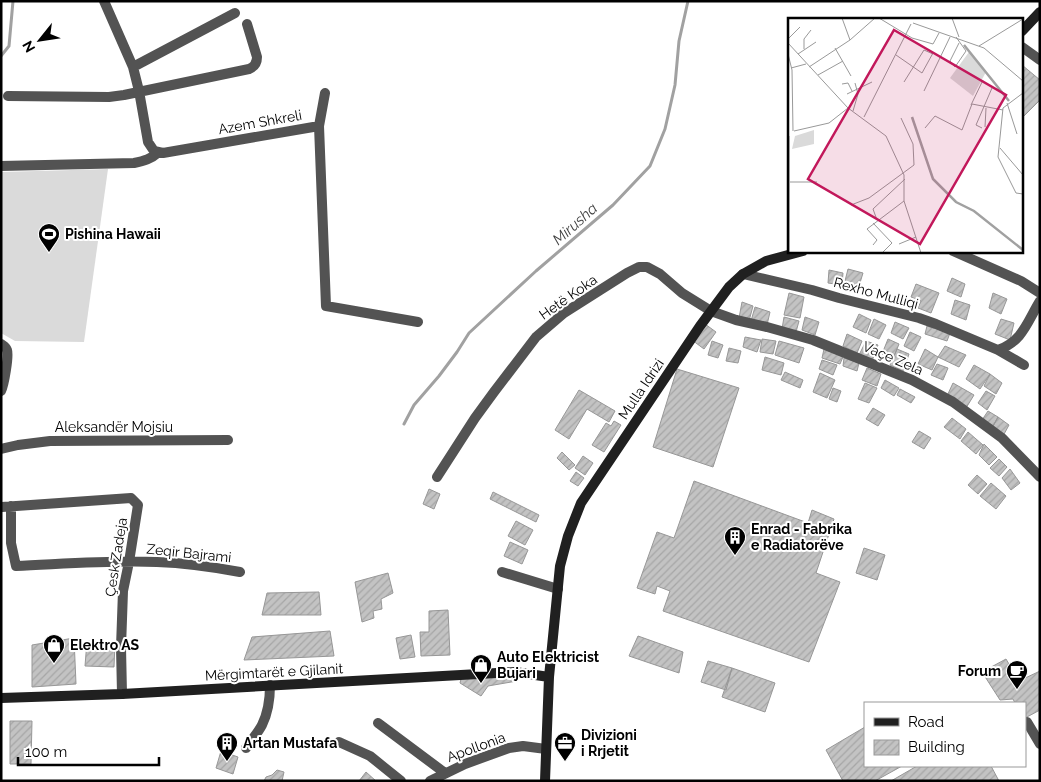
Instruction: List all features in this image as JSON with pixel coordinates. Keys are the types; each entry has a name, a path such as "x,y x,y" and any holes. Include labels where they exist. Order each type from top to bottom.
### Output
{"street":[{"path":"104,1 133,67 148,142 154,151 159,152"},
{"path":"1024,29 1040,12"},
{"path":"133,67 235,13"},
{"path":"8,96 108,97 251,68 256,63 257,57 247,24"},
{"path":"1024,48 1040,60"},
{"path":"319,126 325,93"},
{"name":"Azem Shkreli","path":"159,152 163,154 319,126 326,306 418,322"},
{"path":"1,166 134,163 151,159 159,152"},
{"name":"Mulla Idrizi","path":"545,781 549,677 560,566 581,503 711,311 729,288 743,274 766,260 799,252"},
{"path":"955,252 1021,281 1040,294"},
{"name":"Hetë Koka","path":"436,477 475,418 536,337 564,313 627,273 639,267 647,267 660,274 682,293 711,311"},
{"name":"Rexho Mulliqi","path":"743,274 919,318 998,350 1024,365"},
{"path":"998,350 1008,346 1023,332 1040,301"},
{"name":"Vaçe Zela","path":"711,311 736,320 813,340 912,380 953,402 1002,438 1040,477"},
{"path":"1,344 7,350 4,383 1,391"},
{"name":"Aleksandër Mojsiu","path":"1,449 50,441 228,440"},
{"name":"Çesk Zadeja","path":"6,506 131,498 138,504 123,592 122,694"},
{"name":"Zeqir Bajrami","path":"6,506 16,566 159,562 204,565 240,572"},
{"path":"502,572 558,589"},
{"name":"Mërgimtarët e Gjilanit","path":"1,698 122,694 515,672 549,677"},
{"path":"246,748 262,724 267,712 270,685"},
{"path":"1027,722 1040,744"},
{"name":"Apollonia","path":"378,724 445,773"},
{"path":"339,742 370,756 401,781"},
{"name":"Apollonia","path":"430,781 465,764 509,748 523,746 546,749"}],"shaded area":[{"name":"Pishina Hawaii","path":"108,169 84,342 15,341 1,333 1,172"}],"building":[{"path":"1024,67 1040,80 1040,100 1024,116"},
{"path":"848,269 863,273 859,286 845,281"},
{"path":"829,270 843,273 842,285 828,283"},
{"path":"952,278 965,284 961,297 947,291"},
{"path":"916,284 939,293 931,313 918,308 921,301 911,297"},
{"path":"789,293 804,297 800,318 784,315"},
{"path":"993,293 1007,299 1001,314 989,308"},
{"path":"955,300 970,305 966,320 951,314"},
{"path":"742,302 753,306 749,321 739,318"},
{"path":"755,307 770,312 767,325 751,321"},
{"path":"859,314 871,320 866,333 853,327"},
{"path":"784,317 799,321 796,332 782,329"},
{"path":"805,317 819,322 815,335 802,330"},
{"path":"874,319 886,325 879,339 868,334"},
{"path":"1001,319 1014,323 1010,340 995,334"},
{"path":"895,322 909,328 903,339 891,333"},
{"path":"705,324 716,332 704,349 692,340"},
{"path":"927,326 950,333 947,341 925,334"},
{"path":"910,332 921,337 914,351 904,346"},
{"path":"847,334 862,341 857,353 843,346"},
{"path":"745,337 761,340 757,352 743,347"},
{"path":"762,339 776,341 773,354 760,352"},
{"path":"888,339 899,344 893,359 882,354"},
{"path":"712,341 723,345 718,358 708,355"},
{"path":"779,341 804,348 799,363 775,355"},
{"path":"866,341 878,345 872,361 859,355"},
{"path":"945,346 966,355 959,367 938,357"},
{"path":"729,348 741,351 738,363 726,361"},
{"path":"824,349 843,357 840,364 822,358"},
{"path":"897,349 909,354 903,371 890,365"},
{"path":"925,349 938,357 932,370 918,364"},
{"path":"765,357 784,363 781,375 762,370"},
{"path":"844,358 859,363 857,371 843,366"},
{"path":"822,360 837,365 833,375 819,369"},
{"path":"937,364 948,368 943,380 931,375"},
{"path":"974,365 990,374 980,389 966,379"},
{"path":"867,368 881,374 877,386 862,380"},
{"path":"677,369 739,388 713,467 653,447"},
{"path":"785,372 803,380 800,388 781,380"},
{"path":"820,373 835,380 827,398 813,392"},
{"path":"990,374 1002,383 996,394 984,386"},
{"path":"885,380 899,388 894,396 881,388"},
{"path":"865,383 877,388 869,403 858,399"},
{"path":"953,383 974,395 966,408 947,396"},
{"path":"833,388 841,391 837,402 829,399"},
{"path":"900,389 915,397 911,403 897,395"},
{"path":"579,390 615,411 609,422 587,409 569,439 555,430"},
{"path":"986,391 995,396 987,410 978,403"},
{"path":"873,408 885,415 878,426 866,419"},
{"path":"988,411 998,417 992,428 982,420"},
{"path":"998,417 1009,425 1003,436 992,428"},
{"path":"952,418 966,429 960,439 944,427"},
{"path":"614,421 621,425 604,452 592,445 606,423 611,426"},
{"path":"919,431 931,438 924,449 912,442"},
{"path":"968,432 983,445 976,454 961,441"},
{"path":"984,444 997,457 989,465 979,455"},
{"path":"562,452 575,465 569,470 557,458"},
{"path":"583,456 593,463 585,475 575,468"},
{"path":"999,459 1007,467 999,476 990,468"},
{"path":"1010,469 1020,483 1011,490 1002,478"},
{"path":"576,472 584,478 578,486 570,481"},
{"path":"977,475 987,484 978,494 968,485"},
{"name":"Enrad - Fabrika e Radiatorëve","path":"694,481 808,523 812,510 834,519 816,573 840,582 809,662 663,611 670,591 657,586 655,594 637,588 657,532 674,538"},
{"path":"991,483 1006,496 996,509 980,496"},
{"path":"429,489 440,494 434,509 423,504"},
{"path":"493,492 539,515 536,522 490,499"},
{"path":"516,521 533,530 525,545 508,536"},
{"path":"510,542 528,550 522,564 504,556"},
{"path":"864,548 885,555 877,580 856,573"},
{"path":"388,573 393,593 381,599 382,609 373,611 374,618 362,622 355,582"},
{"path":"319,592 321,615 262,615 267,593"},
{"path":"448,610 450,655 421,656 420,632 429,632 429,611"},
{"path":"330,631 334,656 244,660 252,637"},
{"path":"411,635 415,657 400,659 396,638"},
{"path":"638,636 683,652 679,673 629,656"},
{"name":"Elektro AS","path":"74,638 76,684 32,687 32,645"},
{"path":"87,641 115,643 114,667 85,666"},
{"name":"Forum","path":"1006,659 1019,681 1040,671 1040,710 1026,717 1026,702 1014,702 1013,699 1000,700 982,672"},
{"path":"708,661 732,668 726,690 701,682"},
{"path":"732,668 775,683 765,712 722,697"},
{"name":"Auto Elektricist Bujari","path":"515,672 517,681 488,686 481,696 460,683 462,675"},
{"path":"10,721 32,721 31,764 10,764"},
{"path":"864,728 864,767 900,767 875,781 843,781 826,750"},
{"name":"Artan Mustafa","path":"221,751 238,757 233,774 216,768"},
{"path":"915,767 992,767 999,781 891,781"},
{"path":"277,770 284,772 282,781 264,781 266,777 272,775"},
{"path":"366,772 376,781 359,781"}],"waterway":[{"path":"1,56 9,46 13,1"},
{"name":"Mirusha","path":"404,424 414,405 439,376 469,333 536,271 613,205 650,166 665,129 675,85 679,41 688,1"}],"place":[{"name":"Pishina Hawaii","path":"49,253"},
{"name":"Enrad - Fabrika e Radiatorëve","path":"735,556"},
{"name":"Elektro AS","path":"54,664"},
{"name":"Auto Elektricist Bujari","path":"481,684"},
{"name":"Forum","path":"1017,690"},
{"name":"Artan Mustafa","path":"227,762"},
{"name":"Divizioni i Rrjetit","path":"565,762"}]}
